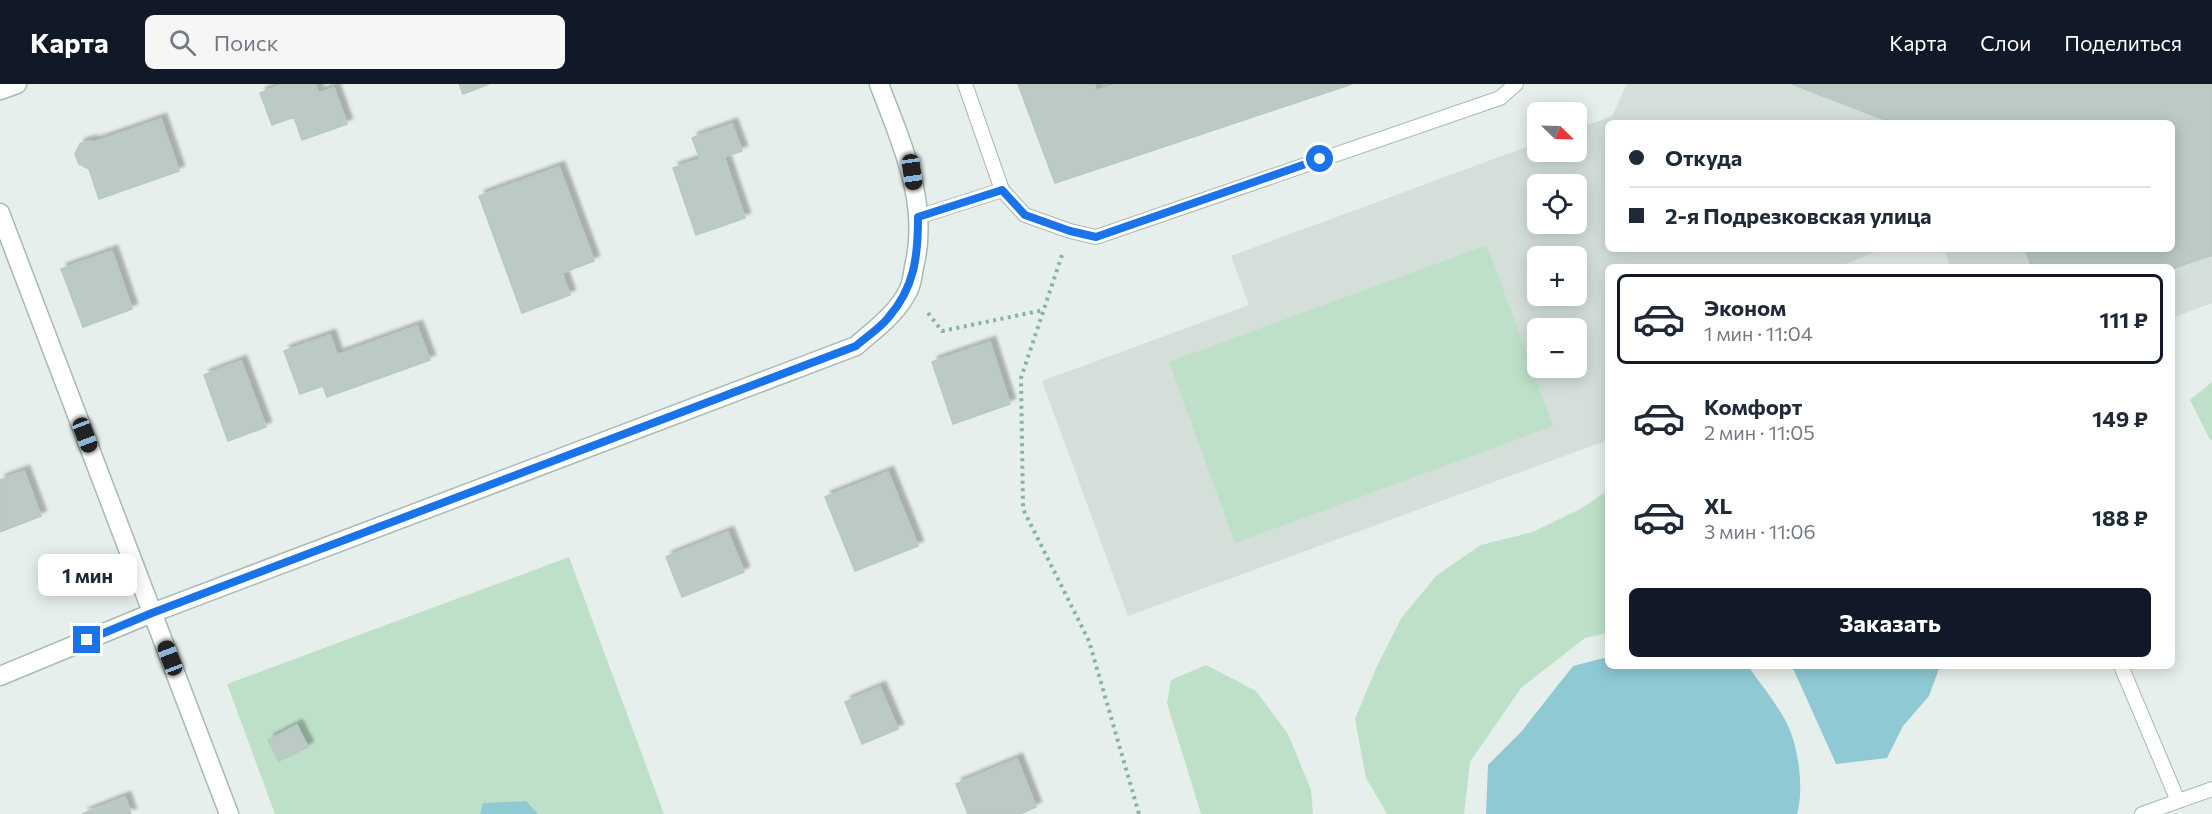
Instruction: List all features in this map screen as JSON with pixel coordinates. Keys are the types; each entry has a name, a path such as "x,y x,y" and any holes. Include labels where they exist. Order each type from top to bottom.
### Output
{"street":[{"path":"0,90 17,84"},
{"path":"0,676 152,613 856,346 888,319 909,289 918,253 918,217 912,172 879,84"},
{"path":"0,213 230,814"}],"lane":[{"path":"965,84 1002,190 1025,215 1070,231 1096,237 1500,98 1516,84"},
{"path":"918,217 1002,190"},
{"path":"2122,669 2178,801"},
{"path":"2142,814 2212,789"}],"path":[{"path":"1070,231 1021,378 1023,509 1089,641 1139,814"},
{"path":"909,289 942,331 1044,310"}],"shaded area":[{"path":"1627,84 2212,84 2212,303 2175,317 2175,264 1950,264 1945,252 2175,252 2175,120 1605,120 1605,252 1874,252 1846,264 1605,264 1605,441 1128,616 1042,381 1249,305 1231,256 1527,147 1527,162 1587,162 1587,125 1612,116"}],"green space":[{"path":"1487,245 1527,355 1527,378 1535,378 1553,426 1235,543 1169,362"},
{"path":"2212,382 2212,439 2210,440 2190,400"},
{"path":"1605,492 1605,634 1585,638 1521,688 1470,762 1464,814 1387,814 1366,778 1355,719 1377,666 1402,617 1437,575 1481,545 1533,532 1582,508"},
{"path":"569,557 664,814 538,814 525,801 484,803 480,814 275,814 227,684"},
{"path":"1206,665 1256,691 1288,734 1311,790 1313,814 1201,814 1167,703 1171,680"}],"water":[{"path":"1605,658 1605,669 1750,669 1770,696 1793,737 1800,783 1797,814 1486,814 1488,765 1521,732 1573,666"},
{"path":"1793,669 1939,669 1929,696 1903,726 1887,758 1836,764"},
{"path":"526,801 538,814 480,814 483,803"}],"building":[{"path":"284,84 315,84 319,93 334,88 347,124 302,140 294,117 272,125 260,93"},
{"path":"459,84 489,84 463,94"},
{"path":"1018,84 1094,84 1096,91 1117,84 1352,84 1055,183"},
{"path":"1792,84 2212,84 2212,255 2175,268 2175,264 2031,264 2026,252 2175,252 2175,120 1885,120"},
{"path":"161,119 179,171 99,199 89,169 79,164 75,154 80,144 95,142"},
{"path":"732,124 742,151 724,157 745,218 696,235 673,168 700,159 692,138"},
{"path":"559,167 594,261 562,273 570,295 522,313 479,196"},
{"path":"112,251 132,309 83,327 61,269"},
{"path":"417,326 430,360 327,397 323,386 300,394 284,351 330,335 337,355"},
{"path":"990,342 1010,404 953,424 932,362"},
{"path":"241,361 266,427 228,441 204,375"},
{"path":"24,471 41,516 0,532 0,480"},
{"path":"888,472 918,546 855,571 825,497"},
{"path":"728,532 744,572 682,597 666,557"},
{"path":"880,687 898,729 862,744 845,702"},
{"path":"297,725 308,747 279,761 268,740"},
{"path":"1017,759 1036,807 1020,814 968,814 956,784"},
{"path":"125,797 131,814 82,814"}],"route":[{"path":"87,640 152,613 856,346 888,319 909,289 918,253 918,217 1002,190 1025,215 1070,231 1096,237 1320,159"}]}
